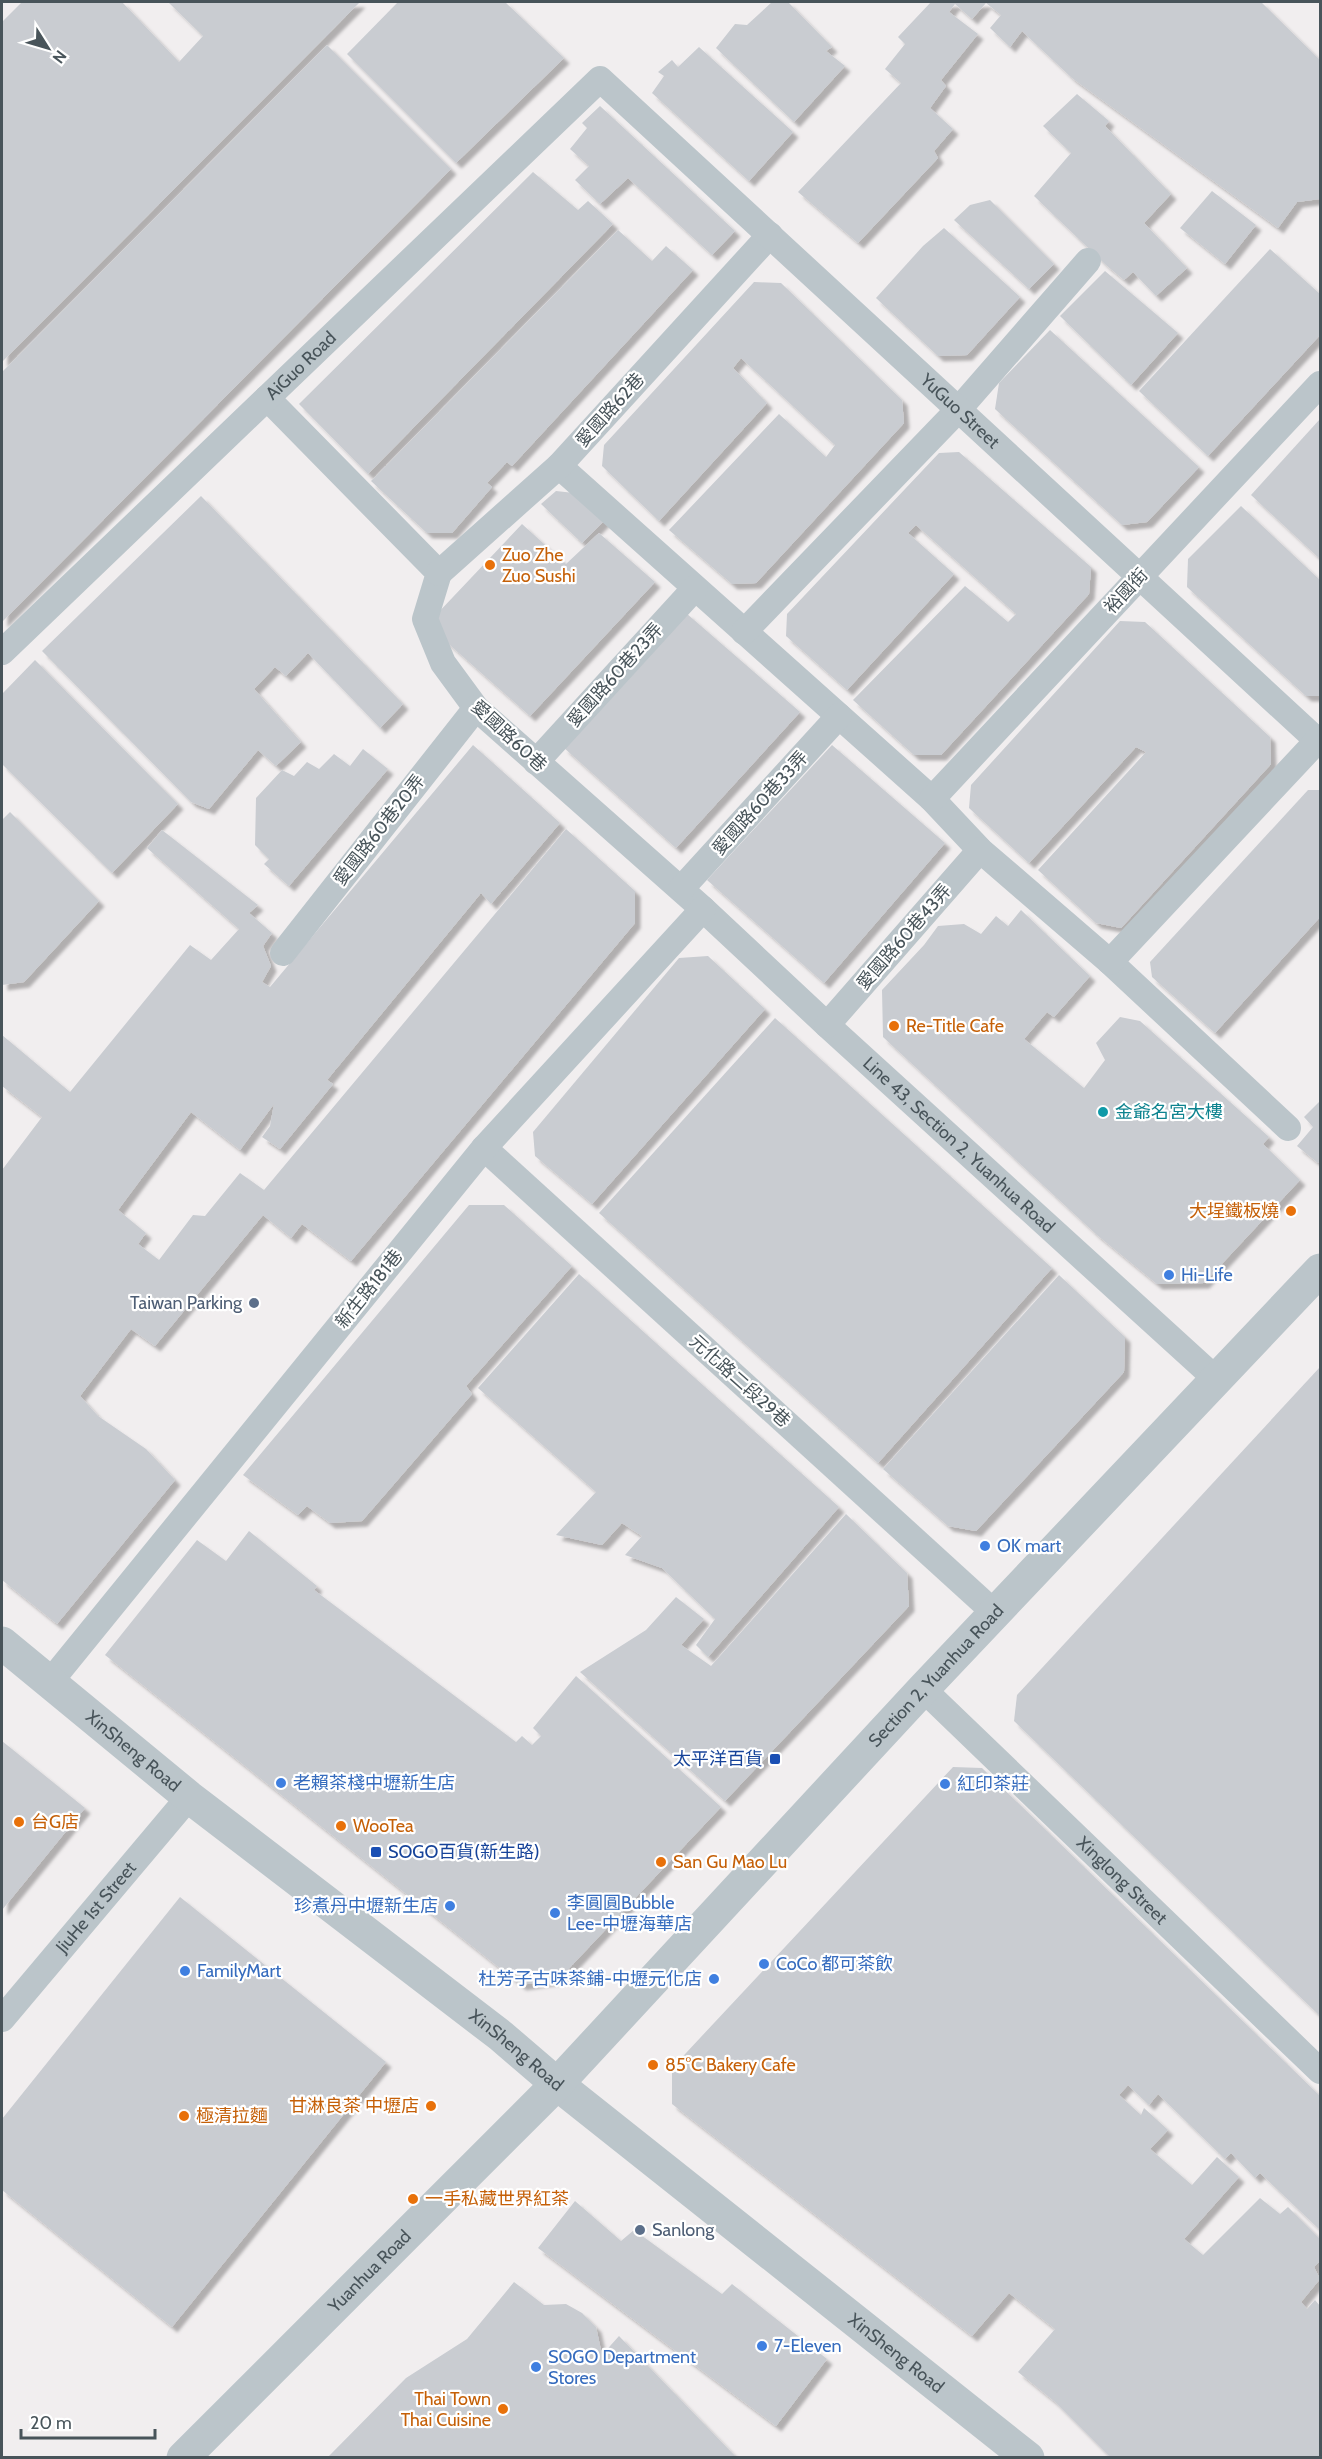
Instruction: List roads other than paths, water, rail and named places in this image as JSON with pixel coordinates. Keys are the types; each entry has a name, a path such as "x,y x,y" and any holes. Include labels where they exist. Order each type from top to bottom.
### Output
{"street":[{"name":"Section 2, Yuanhua Road","path":"557,2084 923,1689 1320,1270"},
{"name":"XinSheng Road","path":"2,1643 189,1797 501,2036 557,2084 1024,2456"},
{"name":"Yuanhua Road","path":"183,2457 557,2084"}],"lane":[{"name":"YuGuo Street","path":"600,79 1320,741"},
{"name":"AiGuo Road","path":"2,652 600,79"},
{"name":"愛國路62巷","path":"439,573 559,466 770,235"},
{"path":"744,632 959,409 1088,261"},
{"name":"裕國街","path":"932,799 1320,384"},
{"path":"267,398 439,573"},
{"path":"559,466 932,799 980,850 1110,962 1288,1128"},
{"name":"愛國路60巷","path":"439,573 425,619 442,663 476,708 703,909"},
{"name":"愛國路60巷23弄","path":"536,762 695,588"},
{"name":"愛國路60巷20弄","path":"283,953 476,708"},
{"name":"愛國路60巷33弄","path":"681,889 839,716"},
{"path":"1110,962 1320,741"},
{"name":"愛國路60巷43弄","path":"827,1025 980,850"},
{"name":"Line 43, Section 2, Yuanhua Road","path":"703,909 1217,1380"},
{"name":"新生路181巷","path":"51,1682 484,1148 703,909"},
{"name":"元化路二段29巷","path":"484,1148 996,1614"},
{"name":"Xinglong Street","path":"923,1689 1320,2070"},
{"name":"JiuHe 1st Street","path":"2,2019 189,1797"}],"place":[{"name":"Zuo Zhe Zuo Sushi","path":"490,565"},
{"name":"Re-Title Cafe","path":"894,1026"},
{"name":"金爺名宮大樓","path":"1103,1112"},
{"name":"大埕鐵板燒","path":"1291,1211"},
{"name":"Hi-Life","path":"1169,1275"},
{"name":"Taiwan Parking","path":"254,1303"},
{"name":"OK mart","path":"985,1546"},
{"name":"太平洋百貨","path":"775,1759"},
{"name":"老賴茶棧中壢新生店","path":"281,1783"},
{"name":"紅印茶莊","path":"945,1784"},
{"name":"台G店","path":"19,1822"},
{"name":"WooTea","path":"341,1826"},
{"name":"SOGO百貨(新生路)","path":"376,1852"},
{"name":"San Gu Mao Lu","path":"661,1862"},
{"name":"珍煮丹中壢新生店","path":"450,1906"},
{"name":"李圓圓Bubble Lee-中壢海華店","path":"555,1913"},
{"name":"CoCo 都可茶飲","path":"764,1964"},
{"name":"FamilyMart","path":"185,1971"},
{"name":"杜芳子古味茶鋪-中壢元化店","path":"714,1979"},
{"name":"85°C Bakery Cafe","path":"653,2065"},
{"name":"甘淋良茶 中壢店","path":"431,2106"},
{"name":"極清拉麵","path":"184,2116"},
{"name":"一手私藏世界紅茶","path":"413,2199"},
{"name":"Sanlong","path":"640,2230"},
{"name":"7-Eleven","path":"762,2346"},
{"name":"SOGO Department Stores","path":"536,2367"},
{"name":"Thai Town Thai Cuisine","path":"503,2409"}]}
